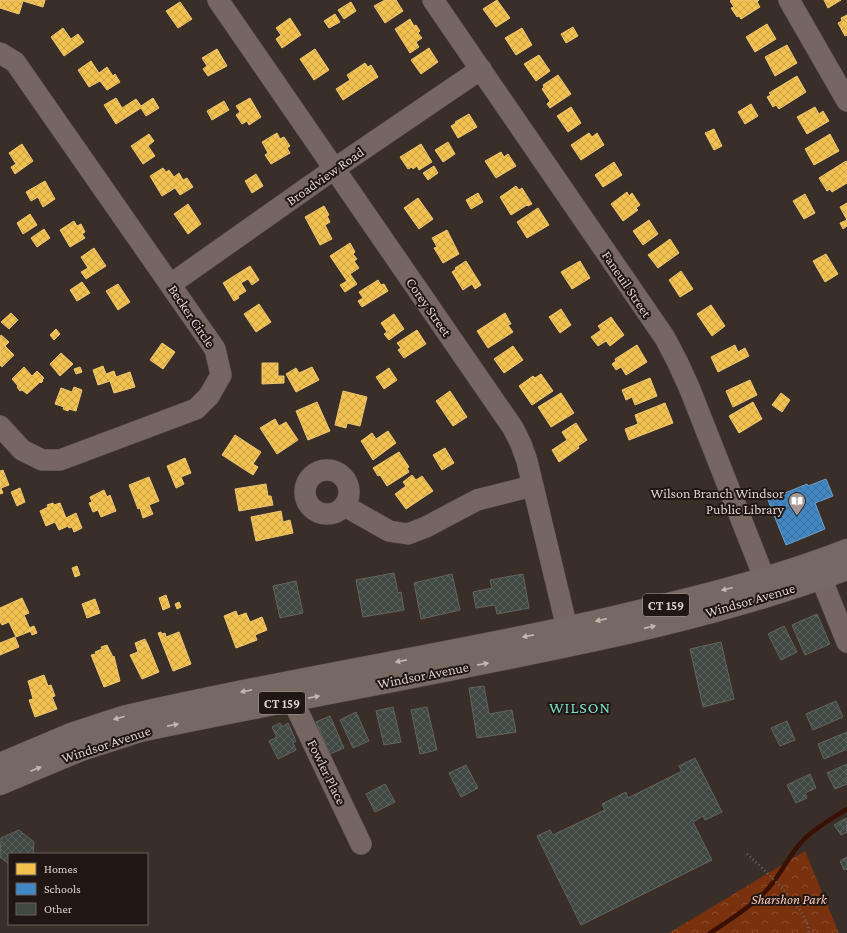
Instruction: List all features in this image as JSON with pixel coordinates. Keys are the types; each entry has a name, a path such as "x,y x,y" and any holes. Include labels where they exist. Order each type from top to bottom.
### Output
{"main road":[{"name":"Windsor Avenue","path":"0,764 98,724 151,710 292,701 569,637 653,608 768,587 818,570 847,550"},
{"name":"Windsor Avenue","path":"818,570 847,569"},
{"name":"Windsor Avenue","path":"0,784 69,754 214,707 569,637"}],"street":[{"name":"Corey Street","path":"218,0 513,428 521,444 569,637"},
{"name":"Faneuil Street","path":"433,0 665,338 689,387 768,587"},
{"path":"789,0 847,101"},
{"name":"Becker Circle","path":"0,53 15,62 171,284 215,349 221,375 209,396 196,408 60,460 42,460 22,450 0,426"},
{"name":"Broadview Road","path":"171,284 334,169 481,69"},
{"path":"345,506 388,531 408,534 426,527 477,500 532,486"},
{"path":"818,570 847,642"},
{"name":"Fowler Place","path":"292,701 361,844"}],"path":[{"path":"748,854 791,898 803,913 810,928 808,933"}],"green space":[{"name":"Sharshon Park","path":"805,851 839,933 669,933"}],"building: Homes":[{"path":"0,0 45,0 43,7 23,1 19,14 0,8"},
{"path":"385,0 396,0 403,11 385,23 374,6"},
{"path":"497,0 510,18 496,27 483,9"},
{"path":"759,0 757,2 760,7 741,19 739,16 737,17 731,8 734,7 730,1"},
{"path":"824,0 841,0 828,8"},
{"path":"180,2 192,19 178,28 166,11"},
{"path":"351,2 356,11 344,19 338,10"},
{"path":"335,14 340,22 329,28 324,21"},
{"path":"847,15 847,35 845,36 838,23 842,21 841,18"},
{"path":"290,18 301,35 282,48 276,39 281,35 276,28"},
{"path":"410,19 414,26 416,25 420,31 418,33 422,38 416,42 419,47 410,53 395,29"},
{"path":"767,24 776,39 755,52 746,37"},
{"path":"573,27 578,36 566,43 561,34"},
{"path":"63,28 71,39 78,34 84,42 64,56 51,37"},
{"path":"522,28 532,45 516,55 505,38"},
{"path":"787,45 797,63 775,76 765,57"},
{"path":"429,48 438,62 421,74 411,60"},
{"path":"217,49 227,66 208,76 203,69 207,66 202,58"},
{"path":"315,49 329,70 314,80 300,59"},
{"path":"539,55 550,71 536,81 524,64"},
{"path":"91,61 99,73 107,67 113,76 115,74 120,82 107,90 100,81 89,87 78,70"},
{"path":"365,63 368,67 371,65 378,77 343,100 336,89 350,80 347,75"},
{"path":"558,75 571,94 550,108 547,104 550,101 542,89 544,87 543,85"},
{"path":"797,76 806,92 779,109 776,105 773,107 767,97 771,95 769,93"},
{"path":"116,98 122,108 136,99 141,106 153,98 159,108 146,116 141,108 116,124 104,105"},
{"path":"250,98 261,117 249,125 247,121 242,124 236,115 240,112 236,106"},
{"path":"224,101 229,110 212,120 207,111"},
{"path":"751,104 758,116 745,124 738,112"},
{"path":"571,107 581,123 568,132 557,116"},
{"path":"815,107 819,114 823,111 829,121 807,134 797,117"},
{"path":"469,114 477,127 458,138 451,126"},
{"path":"714,129 722,146 714,150 705,133"},
{"path":"277,133 280,139 284,137 290,146 287,148 290,153 271,164 265,155 268,153 262,142"},
{"path":"589,133 592,137 597,133 604,145 581,160 571,145"},
{"path":"149,134 154,141 148,146 155,156 143,164 131,146"},
{"path":"830,134 839,151 814,165 805,149"},
{"path":"448,142 455,154 443,162 435,150"},
{"path":"22,144 33,161 15,174 11,167 16,164 9,153"},
{"path":"421,144 432,162 419,170 417,166 413,169 412,167 408,169 400,157"},
{"path":"501,152 504,157 508,154 516,166 496,178 485,161"},
{"path":"846,161 847,183 832,192 830,189 827,191 819,178"},
{"path":"614,162 622,175 603,187 595,175"},
{"path":"434,166 438,173 428,180 423,173"},
{"path":"163,168 166,172 169,170 174,177 179,173 183,180 187,178 193,187 180,195 175,188 162,196 150,176"},
{"path":"256,174 263,186 252,193 245,181"},
{"path":"45,181 55,199 43,207 38,197 31,201 26,192"},
{"path":"516,186 519,190 522,188 532,204 527,205 511,215 500,197"},
{"path":"627,192 629,196 632,193 640,205 636,208 638,210 623,221 611,204"},
{"path":"478,193 483,202 471,209 466,200"},
{"path":"805,194 815,213 804,219 793,201"},
{"path":"418,198 433,219 419,229 404,208"},
{"path":"847,203 847,220 840,207"},
{"path":"188,204 201,224 188,234 174,214"},
{"path":"324,206 329,215 327,216 330,222 325,225 332,239 320,245 305,217"},
{"path":"538,208 549,225 527,238 517,222"},
{"path":"30,214 37,225 23,234 17,223"},
{"path":"649,220 658,234 643,245 633,231"},
{"path":"847,220 847,226 843,229 840,223"},
{"path":"74,221 77,226 81,224 85,232 82,234 85,238 70,247 60,230"},
{"path":"44,229 50,238 37,247 31,238"},
{"path":"447,230 459,254 443,263 434,248 437,247 432,238"},
{"path":"670,239 679,253 658,268 648,255"},
{"path":"350,243 355,252 353,254 357,259 354,261 359,268 350,274 357,284 345,292 340,285 347,281 330,256"},
{"path":"94,248 106,266 86,279 81,272 88,268 81,257"},
{"path":"826,254 838,274 825,282 813,261"},
{"path":"466,261 481,285 475,289 472,284 463,290 452,272 456,269 455,268"},
{"path":"580,261 590,278 572,289 561,272"},
{"path":"250,266 259,280 252,285 248,279 241,283 246,291 238,296 239,298 234,301 223,283"},
{"path":"681,271 693,289 680,297 669,280"},
{"path":"378,280 381,285 384,284 388,291 362,307 358,301 363,298 359,292"},
{"path":"82,282 90,293 77,301 70,290"},
{"path":"118,284 130,302 118,310 106,291"},
{"path":"259,304 271,322 256,332 244,314"},
{"path":"711,305 725,326 712,336 697,314"},
{"path":"561,309 571,325 560,333 549,317"},
{"path":"11,313 18,320 9,329 1,322"},
{"path":"505,313 511,324 508,325 513,332 488,348 477,331"},
{"path":"394,314 404,329 389,340 384,334 387,332 381,323"},
{"path":"611,317 624,335 610,346 606,341 598,346 591,337 601,330 598,326"},
{"path":"56,329 60,334 54,340 50,335"},
{"path":"417,330 426,344 404,358 398,350 401,348 397,343"},
{"path":"1,335 9,342 5,346 14,355 2,367 0,365"},
{"path":"162,343 175,352 163,369 150,360"},
{"path":"637,345 647,362 626,375 621,367 616,370 612,364 616,361 615,359"},
{"path":"735,345 738,352 745,348 749,356 718,372 711,357"},
{"path":"513,346 523,360 504,373 494,359"},
{"path":"61,353 73,364 60,376 50,364"},
{"path":"262,363 278,363 278,376 284,376 284,383 262,384"},
{"path":"103,366 106,374 114,371 116,377 130,372 135,387 114,393 110,381 98,385 93,370"},
{"path":"24,367 32,376 37,371 44,378 41,383 40,382 27,394 22,390 20,391 12,379"},
{"path":"80,367 82,372 76,374 74,369"},
{"path":"312,367 319,380 296,392 286,374 296,368 299,373"},
{"path":"389,368 397,380 384,389 376,377"},
{"path":"541,374 553,391 532,405 519,386 533,376 535,378"},
{"path":"650,378 657,396 635,405 632,397 626,400 622,390"},
{"path":"750,380 757,395 733,407 726,391"},
{"path":"74,387 82,390 76,411 69,409 68,411 63,409 64,407 55,404 61,388 72,392"},
{"path":"343,391 367,397 360,426 347,423 346,428 335,425"},
{"path":"450,391 467,417 453,426 436,401"},
{"path":"561,393 574,413 551,427 538,407"},
{"path":"781,393 790,400 782,412 772,405"},
{"path":"317,402 330,431 308,440 296,411"},
{"path":"753,402 762,419 739,433 729,416"},
{"path":"665,403 673,423 629,440 625,429 638,424 635,415"},
{"path":"275,419 279,426 286,422 298,440 277,454 260,428"},
{"path":"576,423 587,440 578,446 579,448 559,462 552,450 567,440 562,432"},
{"path":"388,431 396,443 373,460 361,441 372,433 376,439"},
{"path":"235,435 261,452 253,464 258,467 253,475 222,455"},
{"path":"445,448 454,463 442,470 433,455"},
{"path":"399,452 409,467 407,468 409,472 387,486 380,475 378,476 373,468"},
{"path":"185,458 191,473 181,477 184,484 176,488 167,466"},
{"path":"3,470 9,485 1,488 3,493 0,494 0,471"},
{"path":"412,475 416,480 422,476 433,491 406,509 395,494 406,486 403,482"},
{"path":"149,477 159,501 149,505 153,514 143,518 129,485"},
{"path":"266,484 268,496 271,496 273,505 239,511 235,489"},
{"path":"20,488 25,502 17,506 11,492"},
{"path":"104,490 107,497 110,495 116,511 101,517 98,510 93,512 89,503 92,502 90,497"},
{"path":"53,503 54,505 60,503 66,518 76,513 82,528 74,532 72,527 69,528 68,526 59,530 55,522 46,526 40,511 48,507 47,505"},
{"path":"281,511 283,522 290,520 293,533 256,541 251,517"},
{"path":"77,566 80,575 75,577 72,568"},
{"path":"166,595 170,607 163,610 159,598"},
{"path":"22,598 29,613 24,615 31,631 16,637 9,622 2,625 0,622 0,608"},
{"path":"95,599 100,613 87,618 82,604"},
{"path":"179,602 181,607 177,609 175,604"},
{"path":"236,611 238,616 246,613 250,622 262,617 267,630 255,635 257,640 236,648 224,616"},
{"path":"34,626 37,633 32,635 29,628"},
{"path":"161,632 162,634 165,633 166,637 179,632 191,664 173,671 158,633"},
{"path":"15,637 19,647 0,655 0,643"},
{"path":"145,639 148,645 137,649 135,643"},
{"path":"107,645 113,657 114,656 120,681 104,687 91,655 96,654 95,652 102,649 101,647"},
{"path":"148,645 159,672 142,679 130,655 138,652 137,649"},
{"path":"44,675 48,686 51,685 55,696 52,697 57,709 35,717 29,700 33,699 28,681"}],"building: Schools":[{"name":"Wilson Branch Windsor Public Library","path":"826,479 833,496 815,503 825,529 786,545 768,500 807,484 808,486"}],"building: Other":[{"path":"394,573 398,593 401,592 404,610 363,617 356,580"},
{"path":"452,574 460,610 421,619 414,583"},
{"path":"523,574 529,608 497,614 495,605 476,608 473,592 492,588 490,580"},
{"path":"296,581 303,613 280,618 273,586"},
{"path":"817,614 830,644 805,655 792,625"},
{"path":"784,626 797,652 781,660 768,634"},
{"path":"721,642 734,699 703,707 690,649"},
{"path":"484,686 489,714 512,710 516,732 477,738 469,688"},
{"path":"836,701 843,717 813,730 806,714"},
{"path":"393,707 401,742 384,745 376,711"},
{"path":"427,707 437,750 420,754 411,710"},
{"path":"356,712 369,741 353,748 340,720"},
{"path":"330,716 344,748 330,754 316,722"},
{"path":"787,721 795,740 780,746 771,728"},
{"path":"280,723 282,727 288,723 296,741 293,743 296,750 278,759 269,741 277,737 272,727"},
{"path":"847,732 847,749 824,759 818,744"},
{"path":"695,758 722,812 705,820 703,816 693,822 712,860 581,925 537,836 550,830 553,835 605,810 602,804 626,792 628,798 682,771 679,766"},
{"path":"847,764 847,784 835,789 827,773"},
{"path":"466,765 478,788 461,797 449,773"},
{"path":"810,774 816,788 805,793 807,798 796,803 787,785"},
{"path":"385,784 395,802 375,812 366,794"},
{"path":"846,818 847,832 841,835 834,825"},
{"path":"19,830 34,842 33,853 8,853 8,863 0,857 1,838"},
{"path":"847,857 847,869 844,870 840,861"}],"waterway":[{"path":"710,933 758,899 774,882 803,840 847,809"}],"place":[{"name":"Wilson Branch Windsor Public Library","path":"797,516"}],"district":[{"name":"WILSON","path":"580,707"}]}
